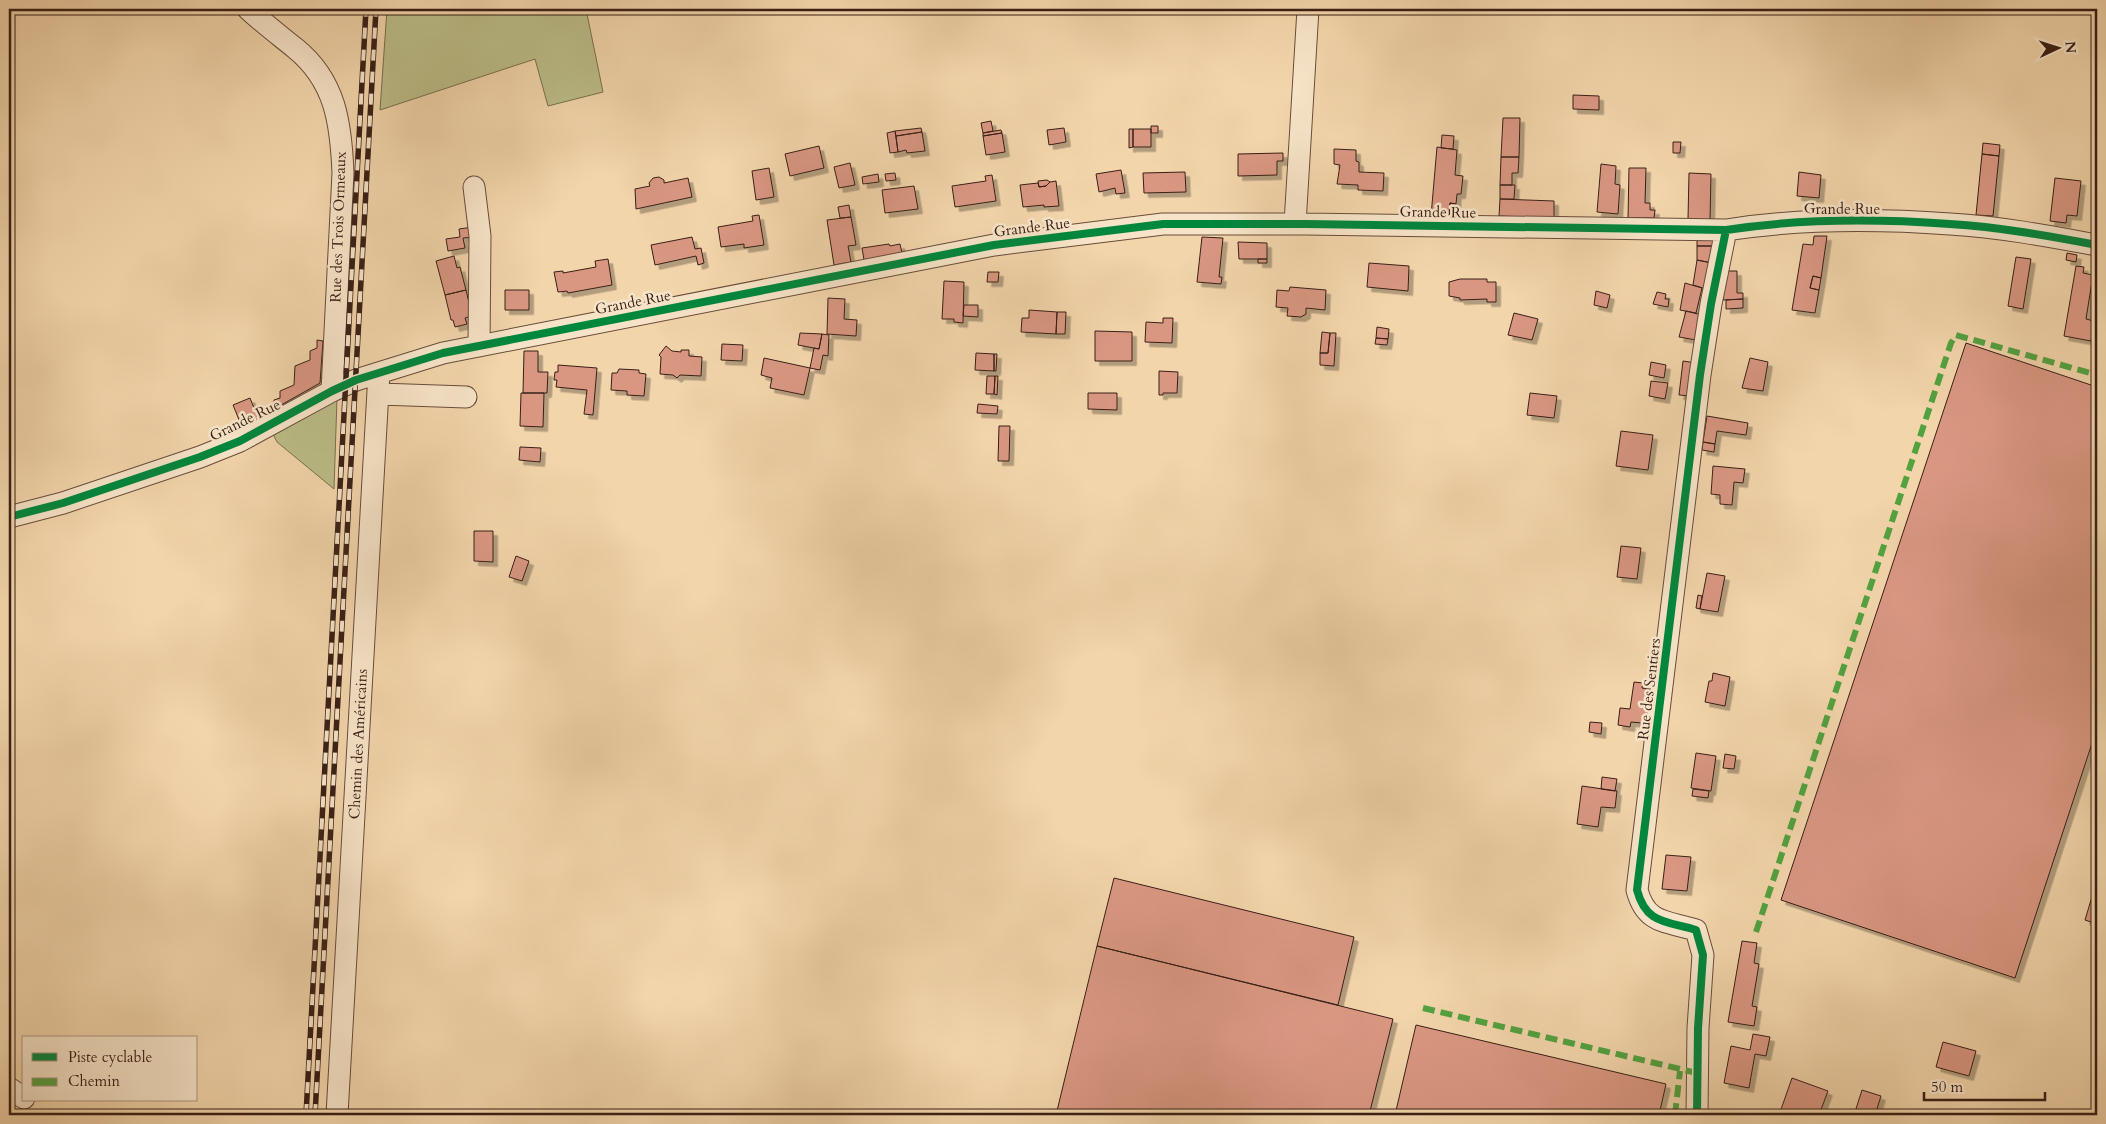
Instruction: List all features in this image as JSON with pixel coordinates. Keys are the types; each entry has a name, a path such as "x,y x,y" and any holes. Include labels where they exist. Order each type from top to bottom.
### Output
{"street":[{"name":"Rue des Trois Ormeaux","path":"248,9 270,30 296,49 316,69 335,103 342,146 343,173 332,391"},
{"path":"1295,224 1308,9"},
{"path":"474,187 480,236 479,346"},
{"name":"Grande Rue","path":"9,517 63,502 200,457 240,441 332,391 379,373 443,353 994,245 1163,224 1726,230 1771,223 1951,224 2030,233 2097,245"},
{"name":"Rue des Sentiers","path":"1697,1115 1698,1028 1703,955 1696,930 1651,917 1641,905 1638,890 1700,375 1711,304 1726,230"},
{"name":"Chemin des Américains","path":"337,1115 379,373"},
{"path":"378,394 466,397"},
{"path":"9,1088 22,1097"},
{"path":"29,1102 33,1115"}],"green space":[{"path":"387,9 586,9 603,92 548,106 535,59 380,110"},
{"path":"337,398 334,489 277,442 272,432"}],"building":[{"path":"1573,95 1599,96 1599,110 1573,109"},
{"path":"1503,118 1520,118 1519,157 1501,157"},
{"path":"991,121 993,131 983,133 981,123"},
{"path":"1151,126 1158,126 1158,133 1151,133"},
{"path":"921,128 922,132 896,136 895,131"},
{"path":"1064,128 1066,142 1049,145 1047,130"},
{"path":"1129,129 1133,129 1133,147 1129,148"},
{"path":"1133,129 1151,129 1151,147 1133,147"},
{"path":"1001,130 1002,133 983,136 983,133"},
{"path":"895,131 898,152 890,153 887,133"},
{"path":"922,132 925,151 907,153 906,150 898,152 896,136"},
{"path":"1002,133 1005,152 986,155 983,136"},
{"path":"1442,135 1454,136 1453,149 1441,148"},
{"path":"1673,142 1681,142 1680,153 1673,153"},
{"path":"1983,143 2000,145 1999,156 1982,154"},
{"path":"819,146 824,168 790,176 785,154"},
{"path":"1437,147 1457,150 1455,175 1463,176 1461,194 1457,194 1456,204 1450,203 1449,217 1431,216"},
{"path":"1334,149 1356,150 1359,172 1384,173 1383,191 1358,190 1358,185 1337,184 1340,165 1334,164"},
{"path":"1283,153 1283,161 1277,161 1277,175 1238,176 1238,154"},
{"path":"1982,154 1999,156 1993,216 1976,215"},
{"path":"1501,157 1519,157 1518,173 1512,173 1512,185 1500,185"},
{"path":"850,163 855,185 839,188 834,167"},
{"path":"1601,164 1616,166 1615,184 1620,185 1618,214 1597,212"},
{"path":"769,168 774,197 756,200 752,171"},
{"path":"1629,168 1646,168 1645,203 1650,203 1650,210 1655,210 1654,218 1628,218"},
{"path":"1121,170 1125,193 1116,194 1115,188 1099,192 1096,174"},
{"path":"1185,172 1186,192 1144,193 1143,173"},
{"path":"1799,172 1821,175 1819,198 1797,196"},
{"path":"895,173 896,180 886,181 885,174"},
{"path":"1689,173 1711,174 1710,220 1688,219"},
{"path":"878,174 879,182 863,184 862,177"},
{"path":"992,175 996,201 955,207 952,186 986,181 985,176"},
{"path":"659,177 664,180 664,183 688,178 692,197 636,209 635,189 650,186 649,183 653,178"},
{"path":"2055,178 2081,181 2077,216 2067,215 2066,223 2050,221"},
{"path":"1047,180 1050,182 1046,186 1039,187 1038,181"},
{"path":"1056,181 1059,206 1023,207 1020,185 1038,183 1039,187"},
{"path":"1500,185 1515,185 1514,199 1500,199"},
{"path":"914,186 918,209 885,213 882,190"},
{"path":"1500,199 1554,201 1554,218 1499,216"},
{"path":"1450,203 1456,204 1455,218 1449,217"},
{"path":"849,205 851,217 840,218 838,207"},
{"path":"759,215 764,245 744,248 744,244 721,247 718,227 753,221 752,216"},
{"path":"851,217 856,245 848,246 851,262 834,265 827,220"},
{"path":"473,227 475,237 463,238 465,248 448,251 446,239 460,237 459,229"},
{"path":"1814,236 1827,236 1821,278 1813,276 1810,288 1819,290 1815,313 1792,310 1803,244 1813,245"},
{"path":"692,237 695,249 701,248 704,263 698,265 696,256 655,265 651,245"},
{"path":"1202,237 1223,238 1219,277 1222,277 1221,284 1197,282"},
{"path":"1711,237 1716,241 1715,246 1697,246 1697,238"},
{"path":"1238,242 1267,243 1267,259 1239,259"},
{"path":"889,244 890,246 900,244 902,253 864,260 862,248"},
{"path":"1697,246 1715,246 1712,263 1697,260"},
{"path":"2067,253 2077,255 2076,262 2066,260"},
{"path":"454,256 457,268 460,267 466,290 445,295 436,261"},
{"path":"2016,257 2031,259 2023,309 2008,306"},
{"path":"608,259 612,285 568,293 567,291 558,292 554,272 563,271 563,273 596,267 595,261"},
{"path":"1258,259 1267,259 1267,263 1258,263"},
{"path":"1697,260 1712,263 1706,289 1693,285"},
{"path":"1369,263 1409,266 1408,291 1367,287"},
{"path":"2076,266 2084,267 2083,273 2093,275 2086,319 2094,321 2091,341 2064,336"},
{"path":"1722,271 1737,271 1737,293 1743,293 1743,299 1723,300"},
{"path":"988,272 999,272 998,282 987,282"},
{"path":"1813,276 1821,278 1819,290 1810,288"},
{"path":"1460,279 1487,279 1487,282 1496,282 1496,302 1487,302 1487,299 1460,300 1460,298 1449,296 1449,282"},
{"path":"944,281 964,282 963,323 954,322 954,319 942,319"},
{"path":"1685,283 1702,288 1696,313 1680,310"},
{"path":"1290,287 1326,290 1325,310 1306,308 1306,314 1301,317 1287,316 1288,308 1276,307 1277,290 1289,291"},
{"path":"466,290 472,316 465,318 467,324 455,327 453,320 451,320 445,295"},
{"path":"505,290 529,290 529,310 505,310"},
{"path":"1596,291 1610,295 1607,308 1594,305"},
{"path":"1657,292 1666,294 1665,299 1669,299 1668,307 1653,304"},
{"path":"828,298 845,299 844,319 857,320 856,336 827,334"},
{"path":"1743,299 1743,308 1726,309 1726,300"},
{"path":"964,305 978,305 978,317 963,316"},
{"path":"1029,310 1057,312 1056,334 1021,332 1022,318 1029,318"},
{"path":"1686,311 1702,315 1696,340 1679,337"},
{"path":"1057,312 1066,312 1065,334 1056,334"},
{"path":"1514,313 1538,319 1532,340 1508,335"},
{"path":"1163,318 1173,318 1172,343 1145,342 1146,322 1163,323"},
{"path":"1377,327 1389,329 1388,339 1376,338"},
{"path":"1095,331 1132,332 1132,361 1095,361"},
{"path":"1322,332 1330,333 1328,353 1320,353"},
{"path":"800,333 822,334 819,349 798,345"},
{"path":"1330,333 1336,333 1334,366 1320,365 1320,353 1328,353"},
{"path":"822,334 829,335 828,356 823,355 820,370 810,368 814,348 819,349"},
{"path":"1376,338 1388,339 1387,345 1375,344"},
{"path":"317,340 323,341 320,383 274,409 274,400 280,398 280,391 294,385 295,366 310,360 310,351 317,348"},
{"path":"1966,343 2097,387 2097,728 2015,978 1781,900"},
{"path":"722,344 743,345 742,361 721,360"},
{"path":"666,346 672,351 681,352 681,350 689,350 689,356 702,357 701,376 680,375 677,378 673,375 660,374 661,357 659,355"},
{"path":"524,351 538,351 538,372 548,372 547,393 523,393"},
{"path":"976,353 994,354 994,371 975,370"},
{"path":"994,354 997,354 996,371 994,371"},
{"path":"764,358 810,368 804,395 770,388 772,378 761,375"},
{"path":"1750,358 1768,362 1763,391 1742,388"},
{"path":"1683,361 1696,363 1692,396 1679,395"},
{"path":"1651,362 1666,365 1664,378 1649,375"},
{"path":"558,365 597,368 593,415 584,414 587,390 556,387 557,380 554,380 555,372 558,372"},
{"path":"619,369 639,370 639,373 646,374 644,396 627,395 627,391 611,390 612,373 617,373"},
{"path":"1159,371 1178,372 1177,393 1163,393 1163,395 1159,395"},
{"path":"987,376 995,376 994,394 986,394"},
{"path":"995,376 998,376 997,395 994,394"},
{"path":"1651,381 1668,383 1665,399 1649,396"},
{"path":"521,393 544,393 543,427 520,426"},
{"path":"1088,393 1117,393 1117,410 1088,409"},
{"path":"1530,393 1557,396 1554,418 1527,415"},
{"path":"250,398 258,418 242,427 233,405"},
{"path":"978,404 998,406 997,414 977,413"},
{"path":"1707,416 1748,423 1746,435 1717,431 1715,444 1703,442"},
{"path":"999,426 1010,426 1009,461 998,461"},
{"path":"1621,431 1653,435 1648,470 1616,466"},
{"path":"1703,442 1715,444 1714,452 1702,450"},
{"path":"520,447 541,448 540,462 519,460"},
{"path":"1713,466 1745,469 1743,483 1734,482 1732,505 1720,504 1720,495 1711,494"},
{"path":"474,531 493,531 493,562 474,561"},
{"path":"1621,546 1641,548 1637,579 1617,577"},
{"path":"516,556 529,561 522,581 509,577"},
{"path":"1707,573 1725,576 1718,612 1700,609"},
{"path":"1698,595 1702,596 1700,609 1696,608"},
{"path":"1713,673 1730,677 1725,706 1705,702 1709,681 1712,681"},
{"path":"1634,682 1643,683 1642,688 1655,690 1650,736 1641,735 1642,723 1631,722 1630,727 1618,725 1620,708 1630,709"},
{"path":"1590,722 1602,723 1601,734 1589,732"},
{"path":"1696,753 1716,756 1711,791 1691,788"},
{"path":"1725,754 1736,756 1734,769 1723,768"},
{"path":"1602,777 1617,779 1615,791 1601,789"},
{"path":"1582,786 1617,791 1615,808 1601,807 1598,827 1577,824"},
{"path":"1693,789 1709,791 1708,798 1692,796"},
{"path":"1666,855 1691,857 1687,891 1662,889"},
{"path":"1114,878 1354,937 1338,1005 1097,946"},
{"path":"2097,880 2097,924 2085,920"},
{"path":"1742,941 1757,943 1754,963 1759,964 1752,1006 1757,1007 1754,1026 1728,1022"},
{"path":"1097,946 1393,1019 1369,1115 1056,1115"},
{"path":"1416,1025 1666,1084 1659,1115 1395,1115"},
{"path":"1753,1034 1770,1037 1766,1056 1755,1054 1749,1088 1724,1083 1731,1046 1750,1050"},
{"path":"1943,1042 1976,1051 1969,1076 1936,1067"},
{"path":"1792,1078 1828,1091 1819,1115 1779,1115"},
{"path":"1862,1090 1881,1096 1875,1115 1854,1115"}],"railway":[{"path":"306,1115 366,9"},
{"path":"315,1115 376,9"}],"marked path":[{"path":"1756,932 1951,343 1956,335 2097,375"},
{"path":"1423,1008 1697,1073"},
{"path":"1675,1115 1680,1071"}],"cycle path":[{"path":"9,517 63,503 200,457 240,441 356,380 443,353 994,245 1163,224 1306,224 1726,230 1753,226 1838,221 1923,222 1968,225 2097,245"},
{"path":"1697,1115 1698,1028 1703,955 1696,930 1667,922 1652,915 1641,901 1637,890 1700,375 1711,304 1726,230"}]}
